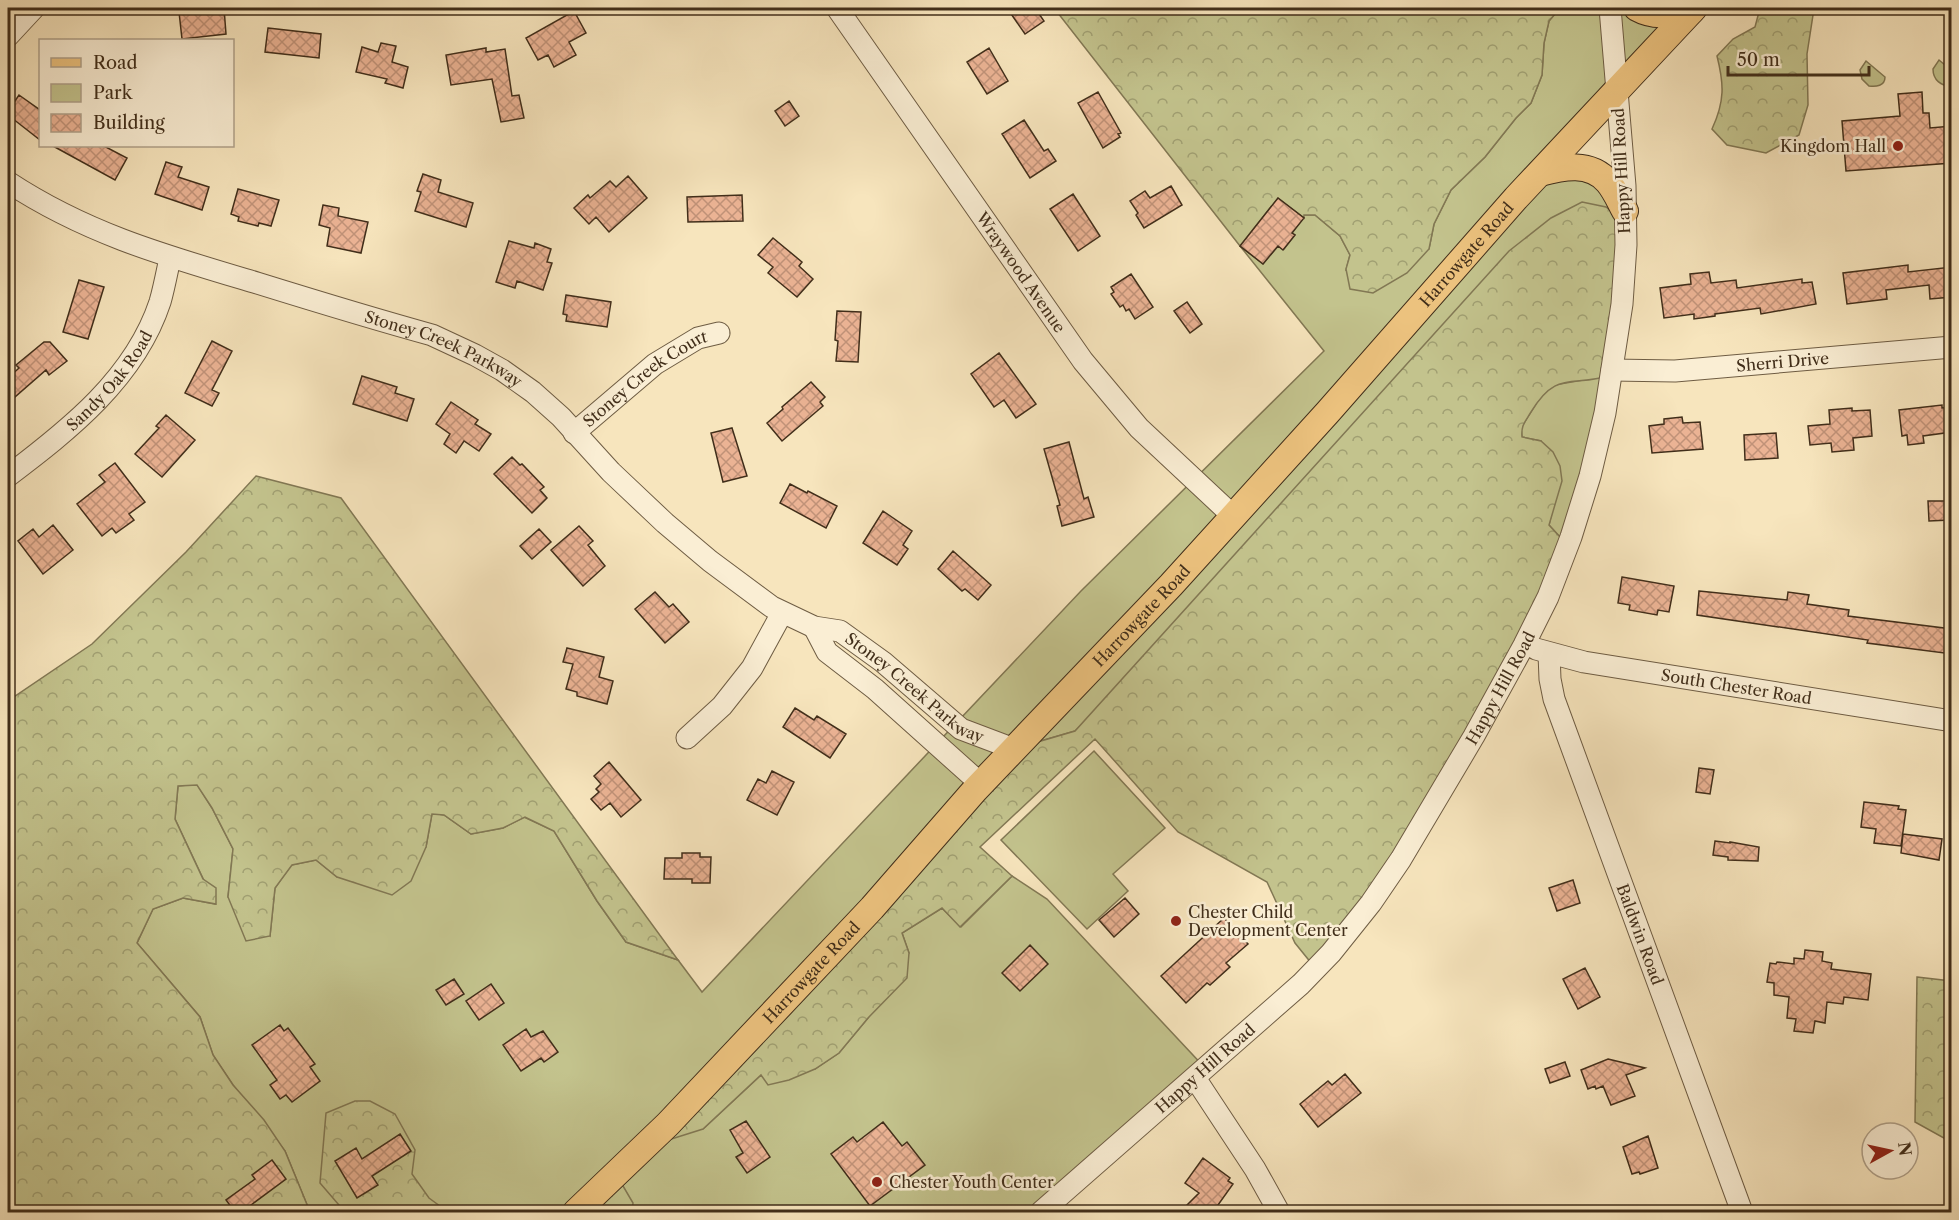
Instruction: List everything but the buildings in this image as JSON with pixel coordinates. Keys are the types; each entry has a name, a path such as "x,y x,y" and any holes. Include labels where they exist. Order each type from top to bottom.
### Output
{"main road":[{"path":"1637,8 1646,12 1667,15 1693,9"},
{"name":"Harrowgate Road","path":"576,1212 668,1124 872,908 981,784 1171,585 1540,173 1693,9"},
{"path":"1540,173 1566,166 1589,170 1607,181 1625,211"}],"street":[{"path":"8,36 34,8"},
{"name":"Wraywood Avenue","path":"837,8 1083,361 1139,428 1233,516"},
{"name":"Happy Hill Road","path":"1041,1212 1301,984 1331,953 1371,903 1401,859 1468,747 1548,597 1590,476 1605,413 1622,304 1626,245 1625,211 1610,8"},
{"name":"Stoney Creek Parkway","path":"8,182 77,222 127,243 170,258 432,335 502,370 533,392 611,472 665,523 710,561 772,607 814,627 840,631 883,662 961,729 1014,749"},
{"name":"Sandy Oak Road","path":"8,476 61,436 88,411 136,352 151,325 160,302 170,258"},
{"name":"Stoney Creek Court","path":"574,433 655,364 698,338 719,333"},
{"name":"Sherri Drive","path":"1612,370 1675,371 1952,347"},
{"path":"687,738 722,706 752,668 782,613"},
{"name":"Stoney Creek Parkway","path":"814,627 827,652 875,689 981,784"},
{"name":"South Chester Road","path":"1524,645 1549,654 1584,662 1952,721"},
{"name":"Baldwin Road","path":"1549,654 1554,699 1742,1212"},
{"path":"1195,1078 1255,1169 1279,1212"}],"green space":[{"path":"1054,8 1560,8 1549,21 1544,43 1542,75 1531,103 1485,157 1451,190 1434,224 1429,249 1407,273 1373,293 1350,289 1346,269 1350,255 1340,236 1315,215 1304,215 1304,218 1278,198 1240,246"},
{"path":"1560,8 1665,8 1687,15 1541,172 1589,169 1625,211 1075,731 1017,748 703,1129 761,1075 815,1069 839,1053 868,1018 909,953 902,933 942,908 961,927 1012,876 1047,899 1206,1069 1041,1212 310,1212 285,1151 233,1085 213,1055 200,1017 137,943 153,909 183,898 215,904 175,819 178,786 197,784 212,808 233,849 228,897 270,936 275,888 291,865 316,860 337,877 426,847 432,813 444,815 471,834 503,828 524,817 554,831 597,901 626,942 678,960 702,992 1081,591 1324,351 1240,246 1263,264 1278,246 1284,249 1295,235 1292,233 1303,215 1315,215 1340,236 1350,255 1346,270 1429,249 1434,224 1451,190 1485,157 1531,103 1542,75 1544,43 1549,21"},
{"path":"1760,8 1810,8 1813,15 1807,54 1808,105 1799,135 1766,153 1727,145 1712,129 1719,110 1722,92 1717,56 1733,39 1755,27"},
{"path":"1939,60 1951,70 1951,86 1941,84 1934,76 1933,69"},
{"path":"1866,61 1885,77 1882,84 1869,86 1862,79 1860,70"},
{"path":"1582,202 1606,207 1625,222 1612,375 1598,379 1566,382 1549,390 1527,418 1522,433 1522,437 1541,441 1553,452 1560,466 1562,481 1549,525 1560,537 1564,554 1474,736 1316,969 1295,943 1267,882 1178,832 1095,739 980,847 1012,876 960,927 942,908 902,933 909,953 907,978 868,1018 839,1053 815,1069 789,1080 768,1085 761,1075 703,1129 643,1148 1017,748 1075,731 1509,251 1551,218"},
{"path":"1612,375 1605,413 1560,537 1549,525 1553,507 1541,441 1522,437 1521,428 1540,397 1554,385"},
{"path":"256,476 341,498 678,960 626,942 597,901 554,831 525,817 503,828 471,834 444,815 432,814 426,847 411,881 392,895 337,877 316,860 292,865 275,888 270,936 246,941 228,897 233,849 197,785 178,786 175,819 203,879 216,888 216,904 183,898 153,909 137,943 200,1017 213,1055 233,1085 264,1120 285,1151 310,1212 12,1212 8,1209 8,701 92,644 186,552"},
{"path":"1094,751 1165,828 1113,874 1128,891 1087,929 1001,840"},
{"path":"1917,977 1951,981 1951,1142 1920,1125 1920,1121 1915,1121"},
{"path":"355,1101 370,1101 395,1114 415,1150 412,1174 429,1198 448,1212 345,1212 320,1183 326,1113"},
{"path":"616,1174 633,1203 632,1212 581,1212"}],"place":[{"name":"Kingdom Hall","path":"1898,146"},
{"name":"Chester Child Development Center","path":"1176,921"},
{"name":"Chester Youth Center","path":"877,1182"}]}
